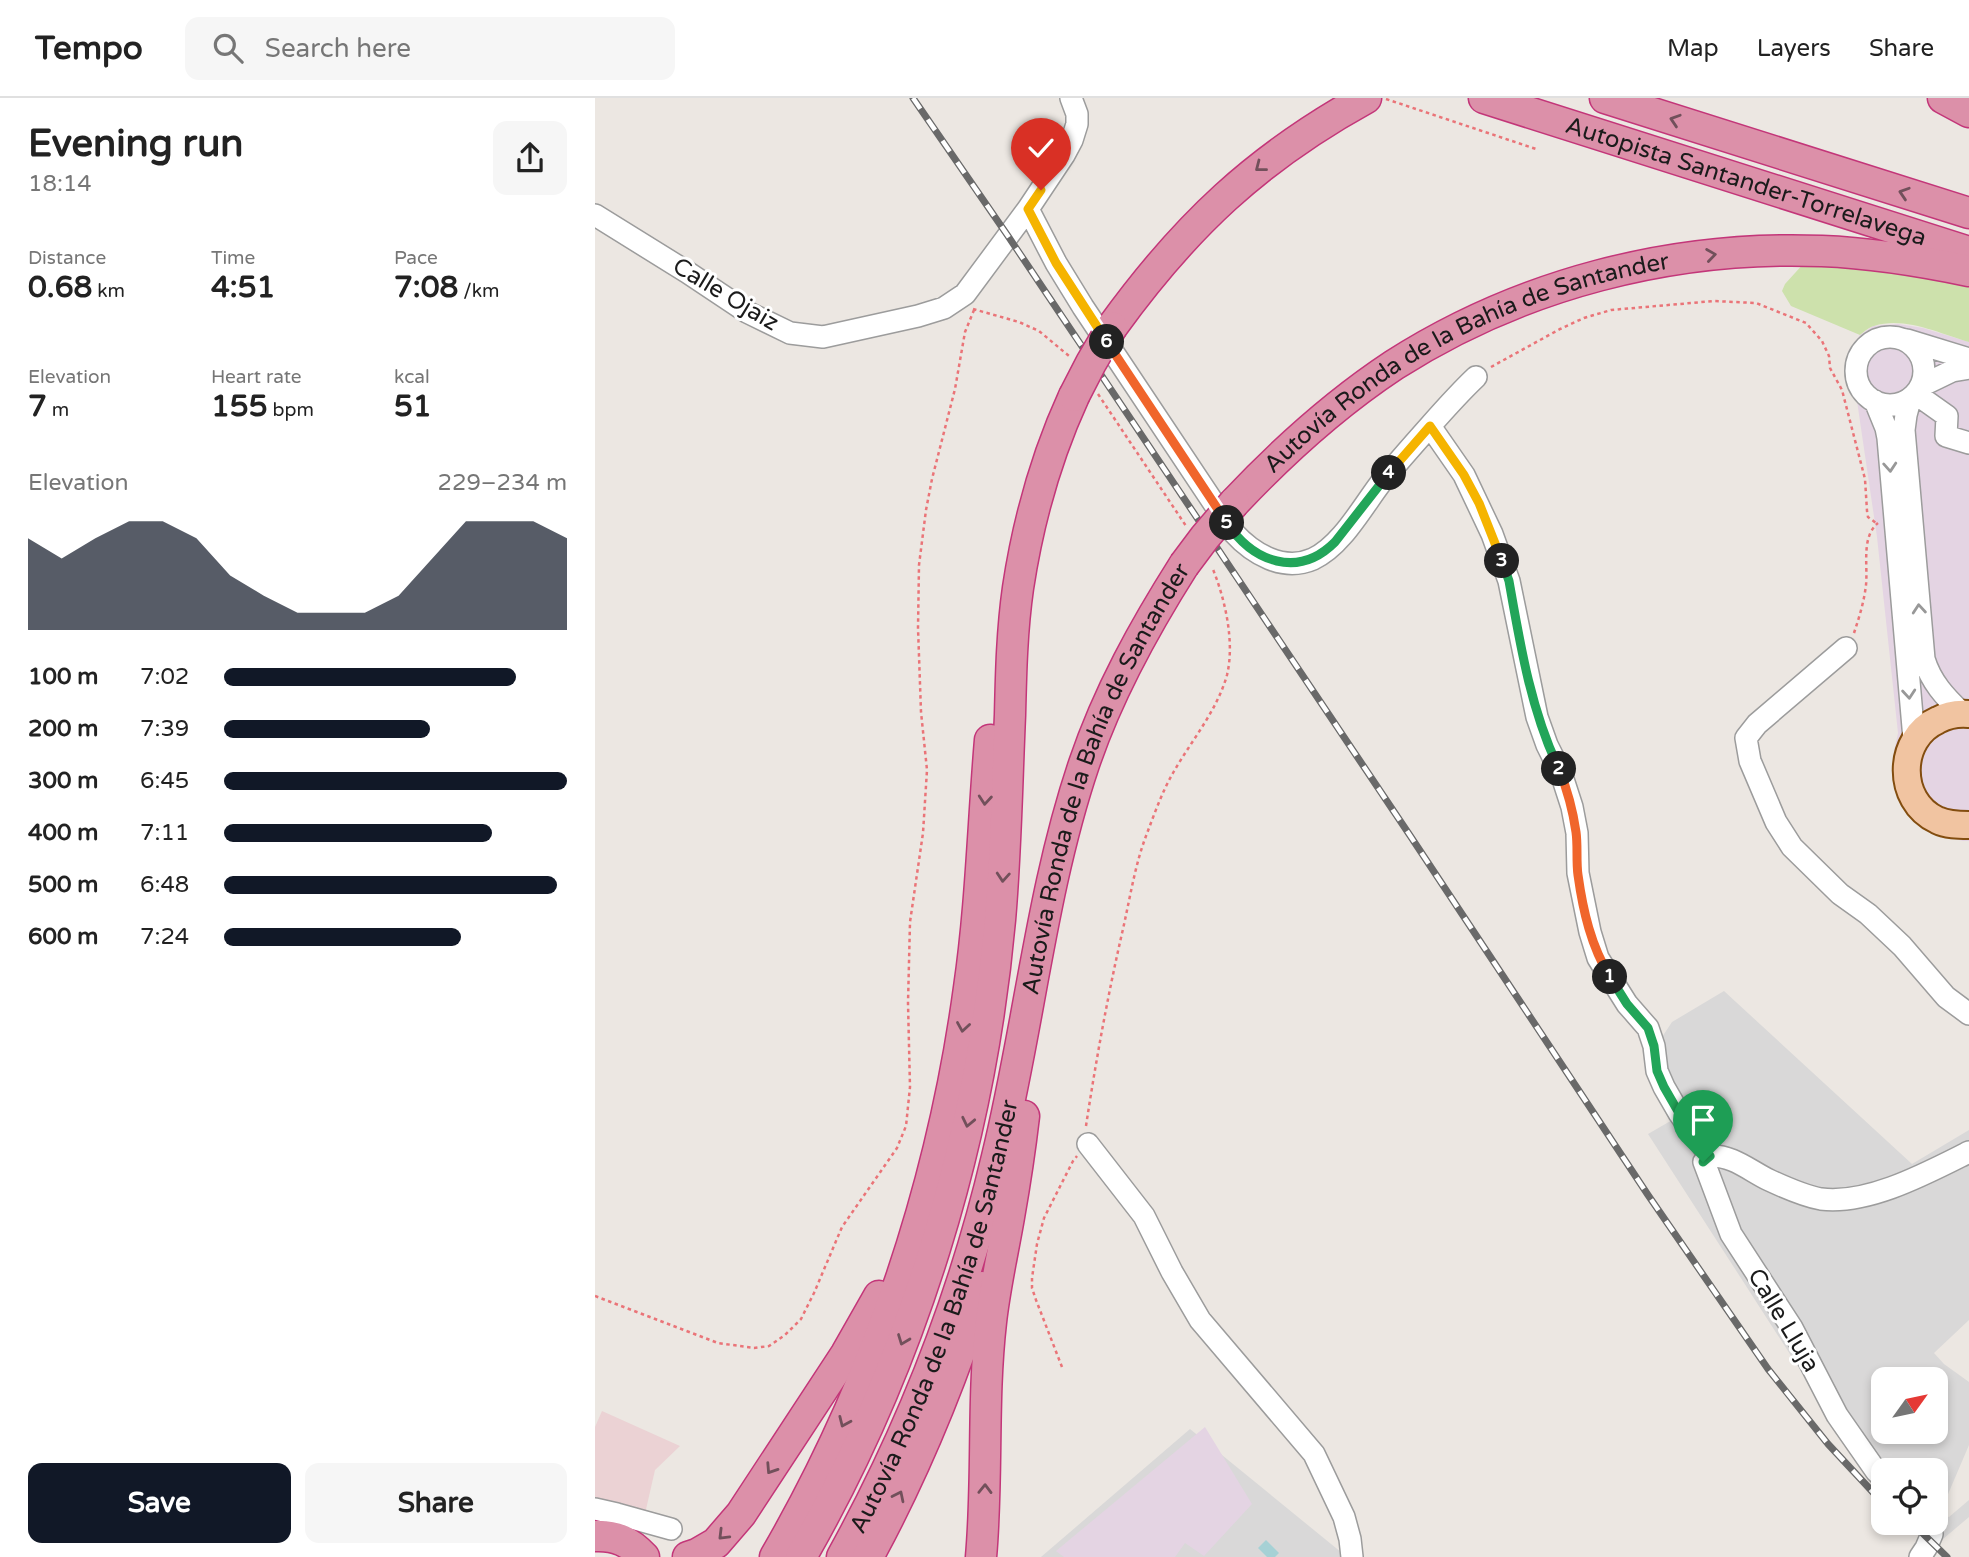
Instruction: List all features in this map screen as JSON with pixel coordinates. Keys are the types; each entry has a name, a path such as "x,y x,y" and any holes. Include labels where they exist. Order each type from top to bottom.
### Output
{"highway":[{"name":"Autovía Ronda de la Bahía de Santander","path":"801,1557 855,1452 899,1350 935,1247 964,1139 986,1031 1000,921 1018,590 1032,518 1054,447 1074,396 1112,327 1167,255 1210,210 1246,178 1316,127 1366,98"},
{"name":"Autopista Santander-Torrelavega","path":"1484,98 1969,252"},
{"name":"Autopista Santander-Torrelavega","path":"1605,98 1969,213"},
{"path":"1943,98 1969,112"},
{"name":"Autovía Ronda de la Bahía de Santander","path":"842,1557 886,1473 916,1406 956,1302 978,1231 1013,1088 1055,870 1084,764 1106,707 1144,630 1184,565 1215,524 1279,456 1306,432 1394,366 1426,346 1491,313 1561,286 1669,261 1769,251 1825,251 1886,256 1969,271"},
{"path":"775,1557 822,1469 876,1348 904,1269 939,1150 959,1054 973,962 985,799 1003,620 1010,578 1022,533 1054,447"},
{"path":"981,1557 991,1321 1084,764"},
{"path":"868,1557 928,1433 968,1330 1001,1218 1025,1110"},
{"path":"688,1557 711,1546 732,1526 846,1354 885,1284 939,1150"},
{"path":"608,1529 646,1557"}],"main road":[{"path":"1966,714 1945,716 1921,731 1914,739 1907,758 1906,775 1916,802 1925,812 1936,820 1969,825"}],"street":[{"name":"Calle Ojaiz","path":"595,215 747,312 790,333 823,337 918,316 944,308 964,294 1028,209 1072,140 1077,114 1071,98"},
{"path":"1028,209 1083,307 1233,532 1259,555 1293,563 1306,562 1326,551 1345,531 1384,478 1457,394 1476,377"},
{"path":"1969,359 1889,336 1872,341 1860,355 1856,372 1862,391 1875,401 1898,405 1940,375 1969,368"},
{"path":"1906,340 1924,361 1924,378 1906,415 1905,430 1924,659 1937,686 1966,714"},
{"path":"1916,393 1947,416 1946,436 1969,443"},
{"path":"1875,401 1886,428 1885,523 1914,739"},
{"path":"1430,426 1464,475 1492,534 1509,581 1537,717 1572,807 1577,833 1578,873 1598,958 1627,1004 1648,1028 1657,1071 1664,1087 1710,1156 1731,1159 1770,1180 1805,1194 1838,1200 1856,1199 1895,1185 1969,1152"},
{"path":"1846,648 1757,724 1746,738 1750,761 1776,822 1792,848 1840,894 1868,914 1902,946 1946,997 1969,1014"},
{"path":"1088,1144 1144,1216 1172,1272 1201,1320 1314,1454 1344,1517 1352,1557"},
{"name":"Calle Lluja","path":"1710,1156 1703,1162 1731,1234 1793,1328 1837,1415 1871,1464"},
{"path":"595,1509 608,1529 671,1529"}],"path":[{"path":"1383,98 1536,149"},
{"path":"1476,377 1560,329 1611,310 1714,301 1756,303 1806,323 1822,341 1829,356 1830,368 1842,390 1865,479 1868,517 1885,523 1867,540 1861,611 1853,638 1846,648"},
{"path":"595,1296 718,1343 754,1348 769,1346 801,1319 842,1227 897,1148 906,1126 910,1087 910,922 923,834 927,770 921,712 919,565 932,479 955,389 965,332 974,310"},
{"path":"1062,1367 1036,1300 1032,1278 1044,1218 1073,1161 1088,1144"}],"shaded area":[{"path":"1898,324 1923,328 1969,342 1969,841 1929,832 1907,813 1898,797 1892,775 1898,733 1877,537 1857,401 1849,384 1846,363 1849,350 1860,335 1873,326"},
{"path":"1724,991 1912,1164 1969,1130 1969,1320 1934,1353 1969,1382 1969,1445 1948,1494 1948,1458 1872,1458 1817,1396 1648,1134 1674,1119 1648,1058 1672,1022"},
{"path":"602,1411 680,1446 655,1470 642,1527 611,1520 595,1520 595,1427"},
{"path":"1205,1427 1252,1504 1204,1556 1185,1543 1175,1557 1064,1557 1056,1551"},
{"path":"1190,1429 1347,1557 1041,1557"},
{"path":"1969,1500 1969,1517 1948,1535 1948,1517"}],"green space":[{"path":"1805,262 1969,281 1969,342 1922,327 1898,323 1872,327 1860,335 1791,306 1782,291"}],"water":[{"path":"1266,1540 1279,1553 1275,1557 1267,1557 1258,1548"}],"railway":[{"path":"913,98 1411,837 1648,1195 1768,1369 1828,1444 1871,1490"},
{"path":"1924,1535 1947,1557"}],"route":[{"path":"1041,190 1028,209 1056,263 1233,532 1259,555 1293,563 1306,562 1326,551 1345,531 1384,478 1430,426 1452,455 1479,503 1509,581 1537,717 1572,807 1577,833 1578,873 1585,913 1598,958 1627,1004 1648,1028 1654,1046 1657,1071 1664,1087 1710,1156 1703,1162"}]}
